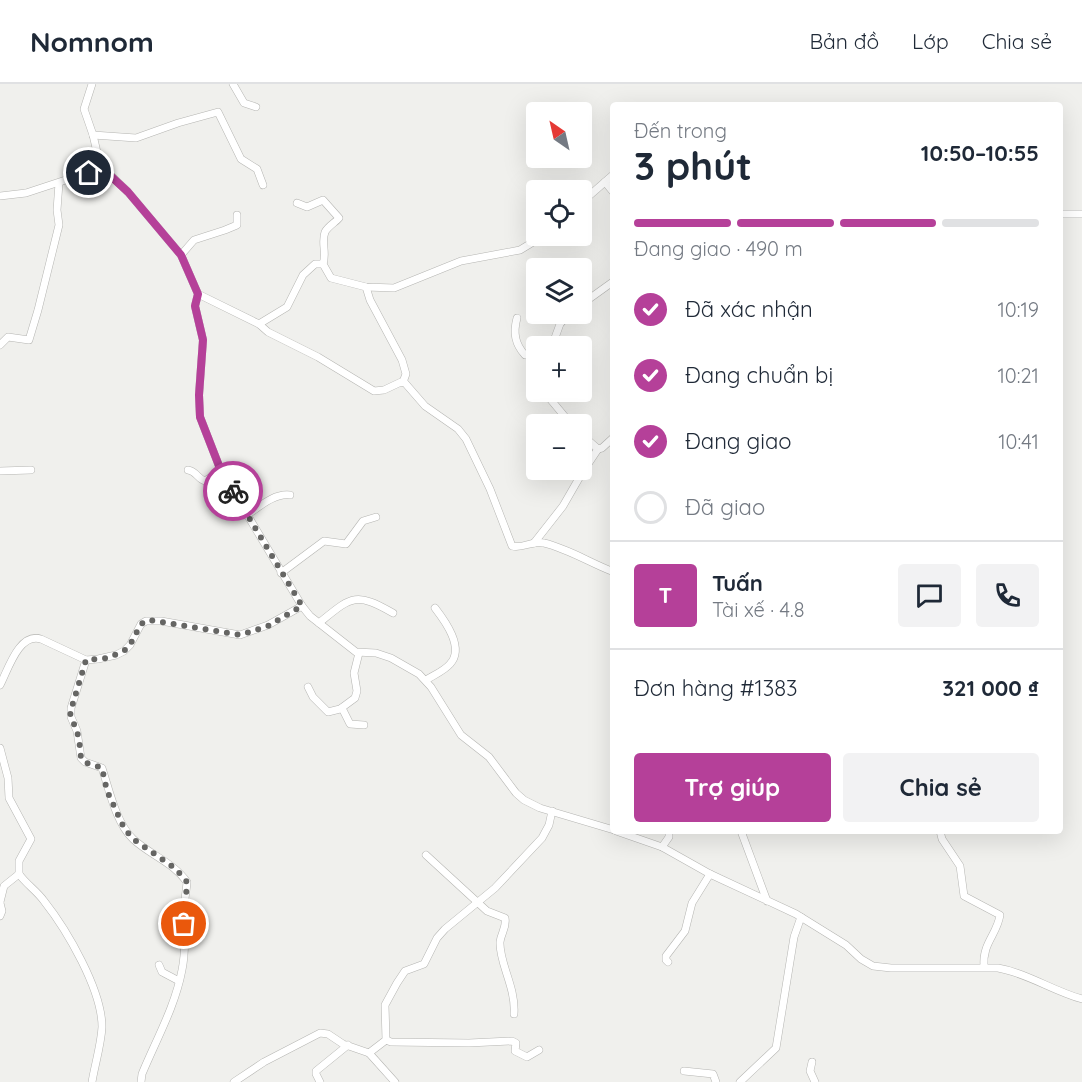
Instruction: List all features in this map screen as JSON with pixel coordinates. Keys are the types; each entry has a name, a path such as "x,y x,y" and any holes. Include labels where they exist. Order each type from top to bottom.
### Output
{"street":[{"path":"92,84 84,109 102,168 128,192 181,255 198,294 195,306 203,340 199,395 200,417 221,471 302,606 319,623 359,653 376,653 391,658 426,680 459,732 489,757 516,794 530,803 610,829"},
{"path":"233,84 244,103 256,107"},
{"path":"93,135 136,138 216,111 241,159 257,169 263,186"},
{"path":"0,196 26,193 102,168"},
{"path":"592,193 610,178"},
{"path":"605,182 610,189"},
{"path":"0,345 8,337 29,340 59,225 57,210 59,183"},
{"path":"297,203 307,207 323,200 339,218 327,228 324,234 323,264 331,278 366,287 401,287 461,261 520,250 527,246"},
{"path":"181,255 194,240 237,225 237,214"},
{"path":"1063,214 1082,214"},
{"path":"259,324 287,307 308,269 315,264 323,264"},
{"path":"592,297 610,284"},
{"path":"366,287 370,300 402,360 406,374 403,382"},
{"path":"198,294 259,324 268,332 318,357 374,391 384,390 398,382 403,382"},
{"path":"517,318 514,334 517,344 526,355"},
{"path":"403,382 425,406 458,429 466,439 490,489 512,546 520,548 534,543 543,543 582,557 610,571"},
{"path":"552,402 562,414"},
{"path":"534,543 563,506 598,449 610,441"},
{"path":"592,444 598,449"},
{"path":"0,471 31,470"},
{"path":"188,470 194,471 204,481 221,471"},
{"path":"247,516 268,501 282,495 290,495"},
{"path":"281,573 325,541 346,544 363,521 376,517"},
{"path":"319,623 344,603 356,599 370,602 393,613"},
{"path":"0,685 18,651 29,638 41,639 86,660 107,658 124,651 130,645 141,624 149,620 240,635 268,626 302,606"},
{"path":"426,680 450,664 455,651 448,625 435,608"},
{"path":"308,687 310,694 326,710 331,712 342,708 356,698 354,673 359,653"},
{"path":"86,660 70,713 79,738 81,758 87,763 102,768 107,791 130,836 176,869 187,882 184,900 186,933 182,970 157,1044 142,1074 141,1082"},
{"path":"342,708 350,724 364,725"},
{"path":"0,748 8,778 9,798 31,840 19,861 19,874 40,896 63,928 73,944 93,989 102,1029 92,1082"},
{"path":"386,1040 385,1005 405,971 424,963 437,938 445,929 502,882 542,838 549,825 552,811"},
{"path":"623,834 662,848 710,874 801,917 846,945 861,959 873,966 1008,969 1057,991 1082,999"},
{"path":"662,848 669,834"},
{"path":"742,834 767,901"},
{"path":"941,834 960,866 964,896 1000,915 998,924 984,951 984,967"},
{"path":"426,855 487,911 503,917 506,921 500,942 514,996 514,1014"},
{"path":"0,916 4,886 19,874"},
{"path":"668,962 666,956 685,931 692,903 710,874"},
{"path":"740,1082 776,1048 792,945 801,917"},
{"path":"159,965 165,974 179,981"},
{"path":"234,1082 264,1062 320,1033 369,1053 395,1082"},
{"path":"386,1040 391,1042 470,1043 512,1041 516,1044 515,1051 527,1057 539,1050"},
{"path":"369,1053 386,1040"},
{"path":"320,1082 316,1071 348,1045"},
{"path":"812,1062 810,1071 815,1082"},
{"path":"684,1071 713,1074 716,1082"}],"way so far":[{"path":"184,924 186,880 176,869 136,841 125,830 107,791 102,768 87,763 81,758 79,738 72,721 71,708 86,660 107,658 124,651 130,645 141,624 146,621 161,621 240,635 268,626 302,606 233,491"}],"route":[{"path":"89,173 102,168 120,184 181,255 198,294 195,301 196,316 203,334 200,417 221,471 233,491"}]}
